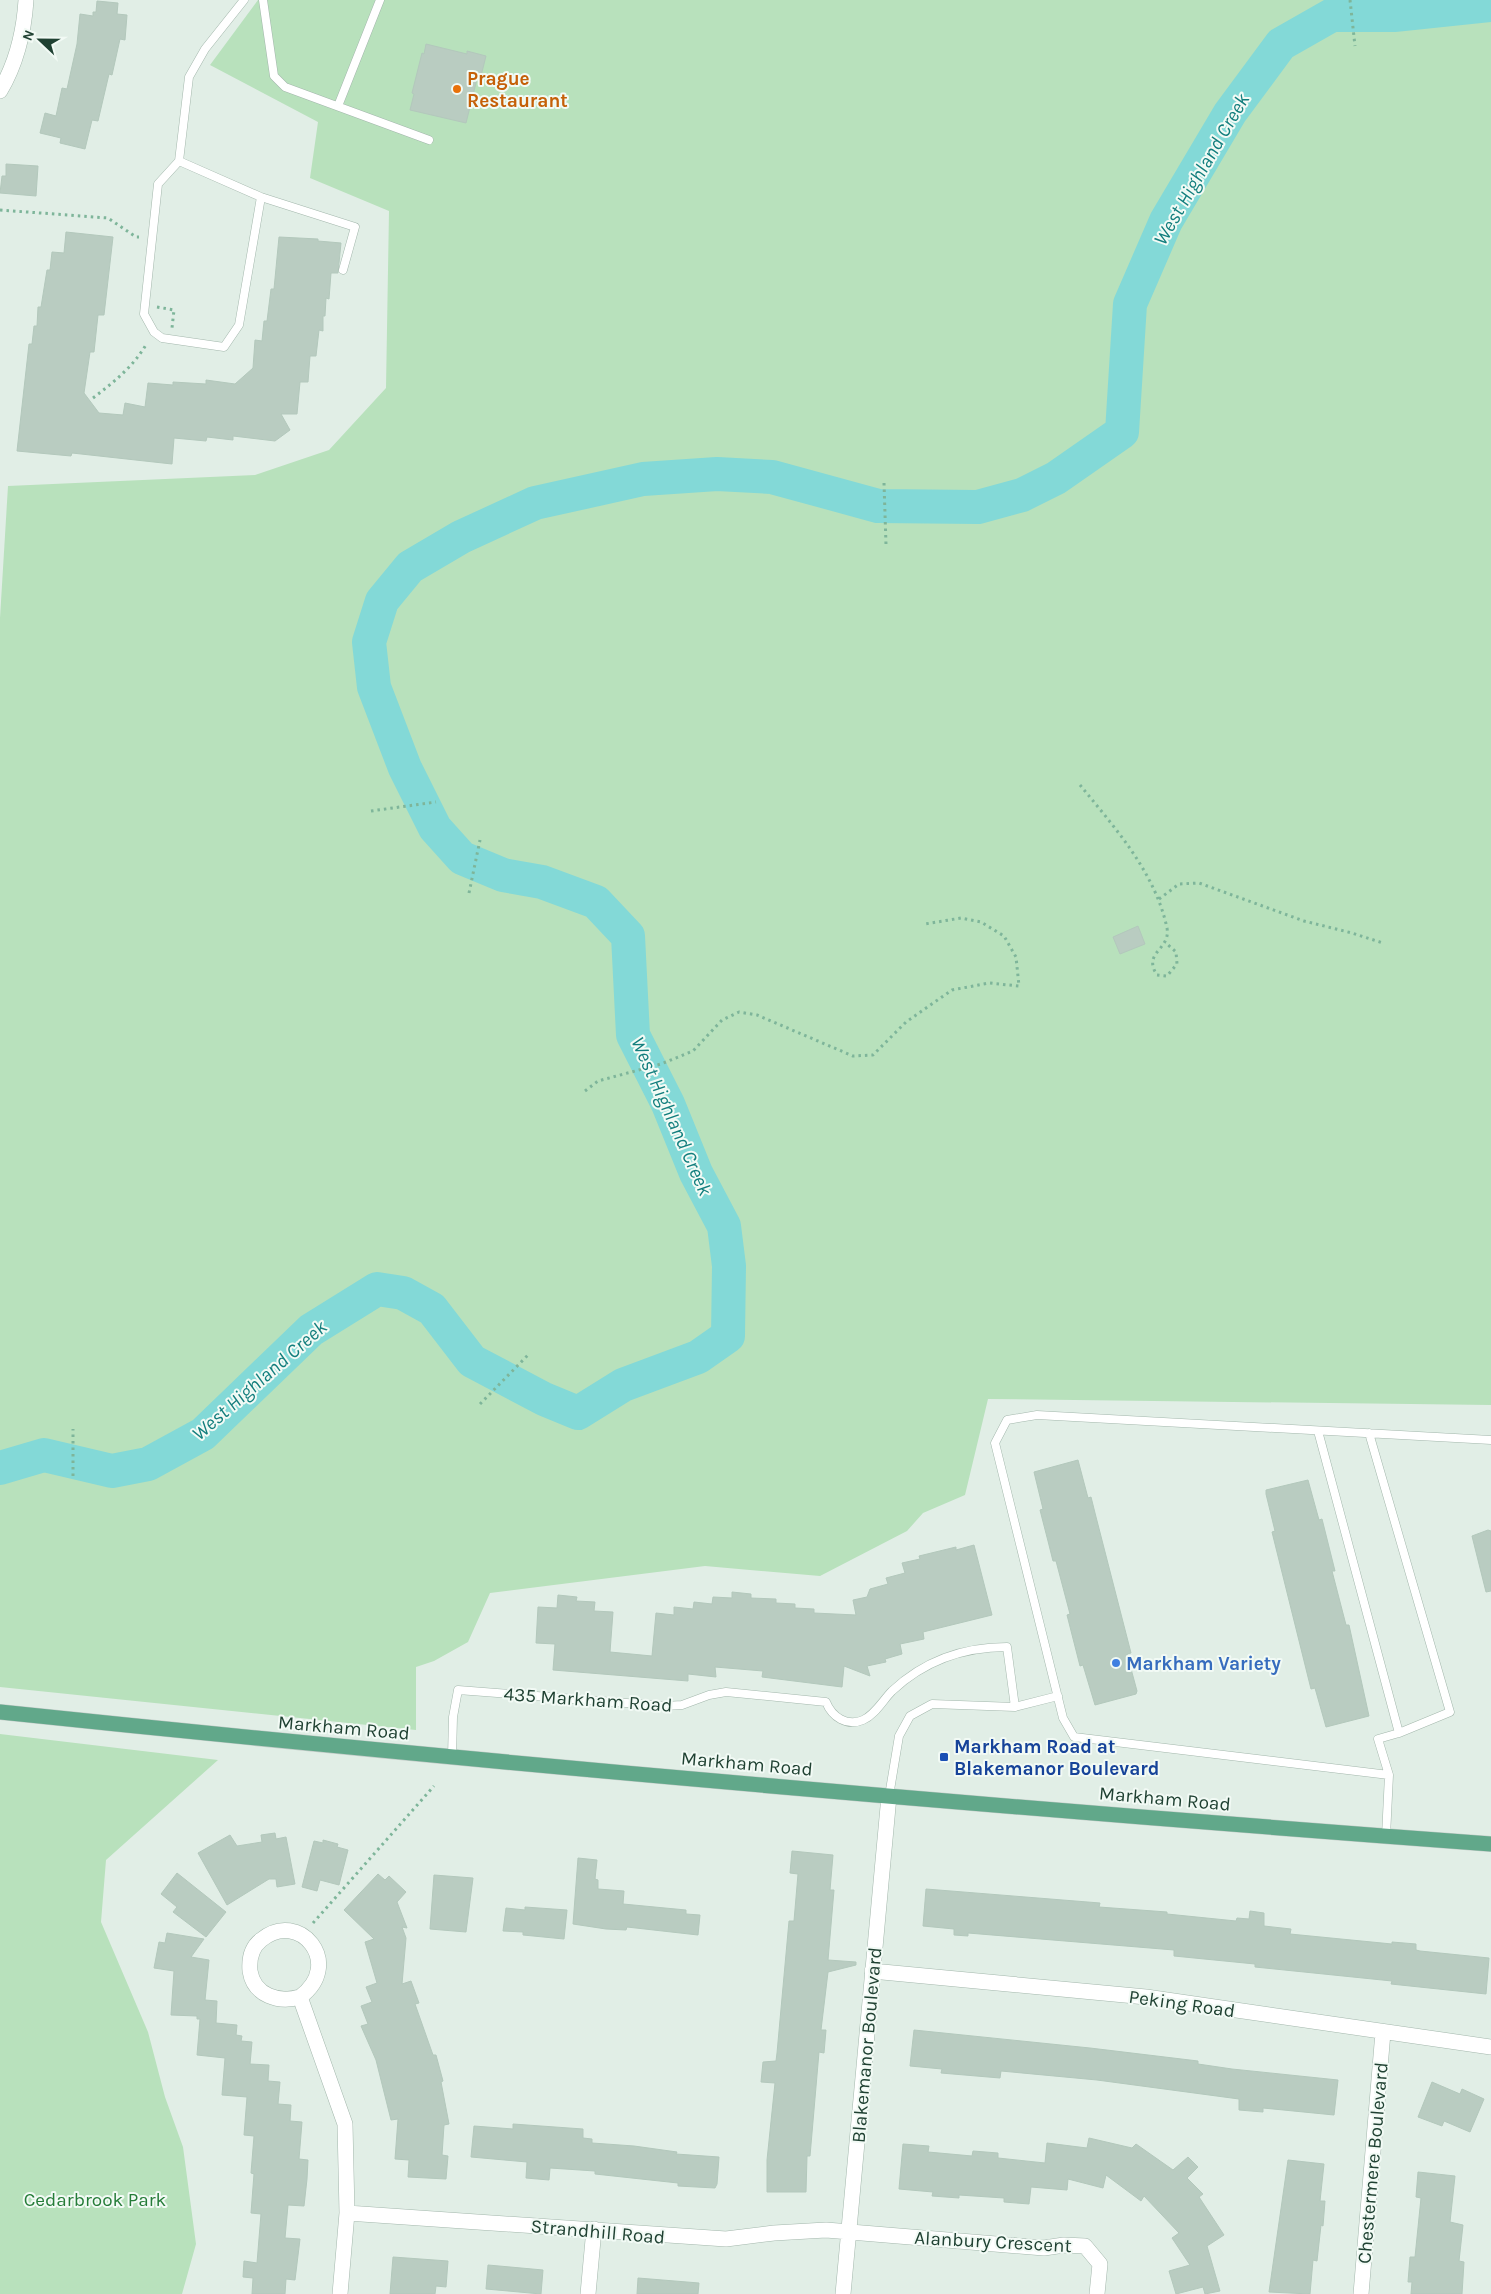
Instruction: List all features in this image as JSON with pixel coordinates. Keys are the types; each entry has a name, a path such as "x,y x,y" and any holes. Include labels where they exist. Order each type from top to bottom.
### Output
{"main road":[{"name":"Markham Road","path":"0,1712 277,1741 890,1796 1491,1844"}],"street":[{"path":"0,91 9,75 18,47 25,17 26,0"},
{"name":"Blakemanor Boulevard","path":"843,2294 890,1796"},
{"path":"279,1930 303,1935 317,1951 319,1972 316,1982 300,1997 289,2000 277,2000 266,1995 257,1987 251,1976 249,1964 252,1952 258,1942 268,1934 279,1930"},
{"name":"Peking Road","path":"872,1971 1146,1997 1491,2047"},
{"path":"300,1997 344,2124 347,2213 340,2294"},
{"name":"Chestermere Boulevard","path":"1361,2294 1383,2032"},
{"name":"Strandhill Road","path":"347,2213 594,2229 654,2236 726,2239 774,2233 848,2231"},
{"path":"588,2294 594,2229"},
{"name":"Alanbury Crescent","path":"848,2231 1044,2248 1064,2245 1085,2246 1100,2264 1097,2294"}],"lane":[{"path":"244,0 205,49 189,77 179,161 158,184 144,314 154,332 162,338 224,347 239,325 261,197"},
{"path":"263,0 274,76 285,87 429,140"},
{"path":"338,106 380,0"},
{"path":"179,161 261,197 355,226 343,270"},
{"path":"1389,1775 1074,1738 1063,1718 995,1443 1007,1420 1037,1415 1491,1440"},
{"path":"1318,1431 1399,1733"},
{"path":"1370,1433 1450,1712 1399,1733 1378,1739 1389,1775 1386,1836"},
{"name":"435 Markham Road","path":"452,1756 453,1717 458,1690 665,1706 682,1705 716,1693 733,1693 826,1702 836,1717 844,1721 853,1722 868,1717 895,1688 930,1664 971,1650 1007,1647 1015,1707"},
{"path":"890,1796 899,1736 910,1716 932,1704 1015,1707 1058,1696"}],"path":[{"path":"1350,1 1355,46"},
{"path":"0,210 108,218 136,237 152,238"},
{"path":"93,398 116,380 141,353 154,332"},
{"path":"884,483 886,545"},
{"path":"1080,784 1140,862 1159,899 1168,930 1166,943 1153,957 1152,968 1157,975 1167,976 1177,964 1176,952 1166,943"},
{"path":"371,811 436,802"},
{"path":"469,893 480,840"},
{"path":"1159,899 1179,884 1199,882 1304,921 1383,943"},
{"path":"585,1091 598,1082 661,1064 693,1052 722,1020 739,1012 757,1015 853,1056 873,1055 906,1022 952,990 989,983 1019,986 1016,957 1004,936 981,922 960,918 925,924"},
{"path":"480,1404 528,1355"},
{"path":"73,1429 73,1476"},
{"path":"303,1935 434,1786"}],"green space":[{"path":"258,0 1491,0 1491,1405 988,1399 965,1495 923,1513 907,1531 820,1576 705,1566 490,1593 468,1642 434,1661 416,1667 416,1730 0,1687 0,618 8,486 255,475 329,450 386,388 389,211 310,178 318,122 210,65"},
{"name":"Cedarbrook Park","path":"0,1734 218,1760 106,1860 101,1922 148,2032 165,2097 183,2147 196,2244 182,2294 0,2294"}],"building":[{"path":"97,1 118,3 117,14 127,15 125,40 120,39 112,75 109,74 98,121 92,120 85,149 60,143 61,138 40,133 45,113 56,116 62,88 67,89 77,44 80,14 93,16 93,12 96,12"},
{"path":"426,44 467,54 467,51 486,56 481,76 478,75 466,123 410,110 414,94 412,93"},
{"path":"6,164 38,166 36,196 0,193 2,176 6,176"},
{"path":"66,232 113,237 104,315 98,315 94,352 90,352 84,393 99,413 123,415 125,403 145,407 148,383 173,385 173,382 206,384 206,380 235,384 253,368 255,340 262,341 264,321 267,321 271,289 274,289 279,237 318,239 318,241 341,243 338,273 331,273 329,299 326,298 323,331 319,330 316,356 310,356 308,382 300,382 297,414 281,414 290,430 275,441 233,436 233,440 207,437 206,441 174,438 172,464 72,453 71,456 17,451 29,344 32,344 34,326 37,326 38,307 41,307 47,270 50,270 52,252 64,253"},
{"path":"1138,926 1145,944 1120,954 1113,937"},
{"path":"1078,1460 1088,1498 1091,1497 1131,1653 1127,1654 1137,1691 1136,1694 1095,1705 1083,1665 1080,1666 1067,1615 1070,1614 1056,1561 1053,1561 1040,1510 1043,1509 1034,1472"},
{"path":"1308,1480 1319,1520 1322,1519 1335,1571 1332,1571 1346,1625 1349,1625 1369,1716 1326,1727 1315,1688 1311,1689 1272,1532 1275,1531 1266,1494 1266,1490"},
{"path":"1488,1530 1491,1531 1491,1591 1486,1592 1472,1536"},
{"path":"974,1545 992,1615 923,1632 924,1639 900,1644 902,1654 885,1659 886,1662 867,1666 870,1676 844,1666 842,1687 762,1677 763,1671 715,1667 716,1677 688,1674 688,1681 553,1670 555,1644 536,1643 538,1607 557,1608 558,1595 577,1597 576,1601 595,1602 594,1611 613,1612 610,1652 652,1656 656,1613 674,1615 674,1607 693,1609 694,1602 712,1604 713,1597 732,1598 732,1592 751,1594 751,1598 776,1599 776,1603 795,1604 795,1608 814,1609 814,1613 856,1615 853,1600 867,1597 870,1589 888,1584 886,1578 905,1573 902,1563 920,1559 919,1556 956,1547 956,1550"},
{"path":"275,1833 276,1839 286,1837 295,1884 277,1887 276,1879 269,1879 227,1905 198,1853 230,1835 237,1846 262,1842 261,1835"},
{"path":"323,1840 338,1844 337,1847 348,1850 339,1885 320,1880 317,1891 302,1887 314,1841 323,1843"},
{"path":"792,1851 833,1855 830,1890 834,1890 828,1960 856,1962 856,1965 828,1972 821,2030 826,2030 824,2053 819,2052 810,2156 807,2156 806,2192 767,2192 767,2160 775,2083 761,2082 763,2062 776,2061 789,1921 794,1921 798,1874 790,1873"},
{"path":"578,1858 597,1860 595,1879 598,1880 598,1889 624,1891 623,1904 686,1910 686,1914 700,1915 698,1935 627,1927 626,1930 606,1929 573,1924"},
{"path":"177,1873 226,1912 206,1937 173,1912 177,1907 161,1894"},
{"path":"378,1874 385,1880 389,1876 406,1892 397,1902 407,1928 402,1927 406,1938 402,1984 411,1981 419,2003 415,2004 433,2055 436,2055 443,2081 441,2082 449,2124 444,2125 442,2155 448,2156 446,2179 408,2177 409,2160 395,2159 398,2119 391,2120 376,2060 361,2026 368,2024 361,2006 372,2002 366,1987 377,1983 365,1942 374,1939 344,1910"},
{"path":"434,1875 473,1878 466,1932 430,1929"},
{"path":"926,1889 1100,1903 1099,1907 1167,1912 1167,1914 1236,1921 1237,1918 1249,1919 1250,1911 1264,1913 1264,1926 1291,1929 1290,1934 1392,1944 1392,1942 1416,1944 1416,1950 1420,1951 1489,1958 1486,1994 1391,1984 1392,1981 1255,1967 1255,1964 1174,1956 1174,1950 968,1933 968,1936 954,1935 954,1929 923,1926"},
{"path":"525,1907 567,1910 564,1939 523,1935 523,1932 503,1931 506,1908 525,1910"},
{"path":"167,1933 204,1939 191,1957 209,1960 205,2000 217,2001 216,2023 237,2025 236,2035 242,2036 241,2041 252,2042 250,2064 269,2065 268,2081 280,2082 278,2104 291,2105 290,2121 302,2122 299,2159 308,2160 307,2179 304,2206 288,2205 285,2238 300,2239 295,2280 286,2279 285,2294 252,2294 253,2278 243,2277 244,2261 257,2263 261,2214 251,2213 254,2174 251,2173 254,2136 244,2135 247,2097 222,2095 225,2058 197,2055 200,2019 197,2019 197,2016 171,2015 174,1971 154,1968 159,1942 165,1943"},
{"path":"914,2030 1090,2048 1198,2061 1198,2064 1232,2069 1338,2080 1334,2115 1263,2108 1263,2112 1239,2110 1239,2099 1097,2080 1001,2071 1000,2078 941,2073 942,2069 910,2066"},
{"path":"1432,2082 1460,2094 1462,2089 1484,2099 1470,2132 1444,2121 1442,2126 1418,2117"},
{"path":"513,2124 583,2129 583,2138 592,2139 592,2143 634,2146 677,2152 676,2154 719,2157 717,2184 715,2188 678,2186 678,2183 595,2174 595,2171 550,2168 549,2180 526,2178 527,2162 471,2157 474,2126 513,2129"},
{"path":"1089,2138 1132,2148 1136,2144 1173,2170 1188,2157 1198,2167 1187,2178 1203,2194 1199,2197 1224,2235 1207,2246 1220,2291 1205,2294 1203,2287 1176,2294 1169,2271 1190,2265 1172,2238 1179,2233 1144,2196 1141,2201 1106,2175 1103,2188 1068,2179 1067,2190 1031,2187 1029,2204 1004,2202 1004,2198 959,2195 959,2198 932,2196 933,2192 899,2189 903,2144 929,2146 928,2152 972,2156 973,2151 998,2153 998,2158 1045,2163 1047,2143 1087,2148"},
{"path":"1288,2160 1324,2164 1320,2201 1325,2201 1323,2226 1321,2225 1317,2261 1313,2260 1310,2294 1269,2292"},
{"path":"1418,2172 1455,2176 1450,2222 1463,2225 1459,2261 1464,2262 1462,2294 1411,2294 1412,2282 1408,2282 1410,2257 1415,2257 1421,2198 1416,2197"},
{"path":"393,2257 448,2261 446,2287 436,2286 435,2294 390,2294"},
{"path":"488,2265 543,2270 541,2294 486,2289"},
{"path":"638,2278 699,2283 698,2294 637,2294"}],"waterway":[{"name":"West Highland Creek","path":"0,1468 44,1455 112,1471 148,1464 203,1434 311,1330 377,1289 403,1293 432,1309 472,1361 544,1399 578,1413 623,1385 698,1357 728,1336 729,1266 724,1226 696,1173 668,1104 633,1035 628,936 596,902 542,882 503,875 462,858 435,828 405,768 374,687 369,642 382,601 410,567 461,537 535,503 643,479 717,474 772,477 878,506 978,507 1022,495 1056,478 1122,432 1130,304 1166,221 1230,113 1281,44 1332,15 1394,15 1491,5"}],"place":[{"name":"Prague Restaurant","path":"457,89"},
{"name":"Markham Variety","path":"1116,1663"},
{"name":"Markham Road at Blakemanor Boulevard","path":"944,1757"}]}
